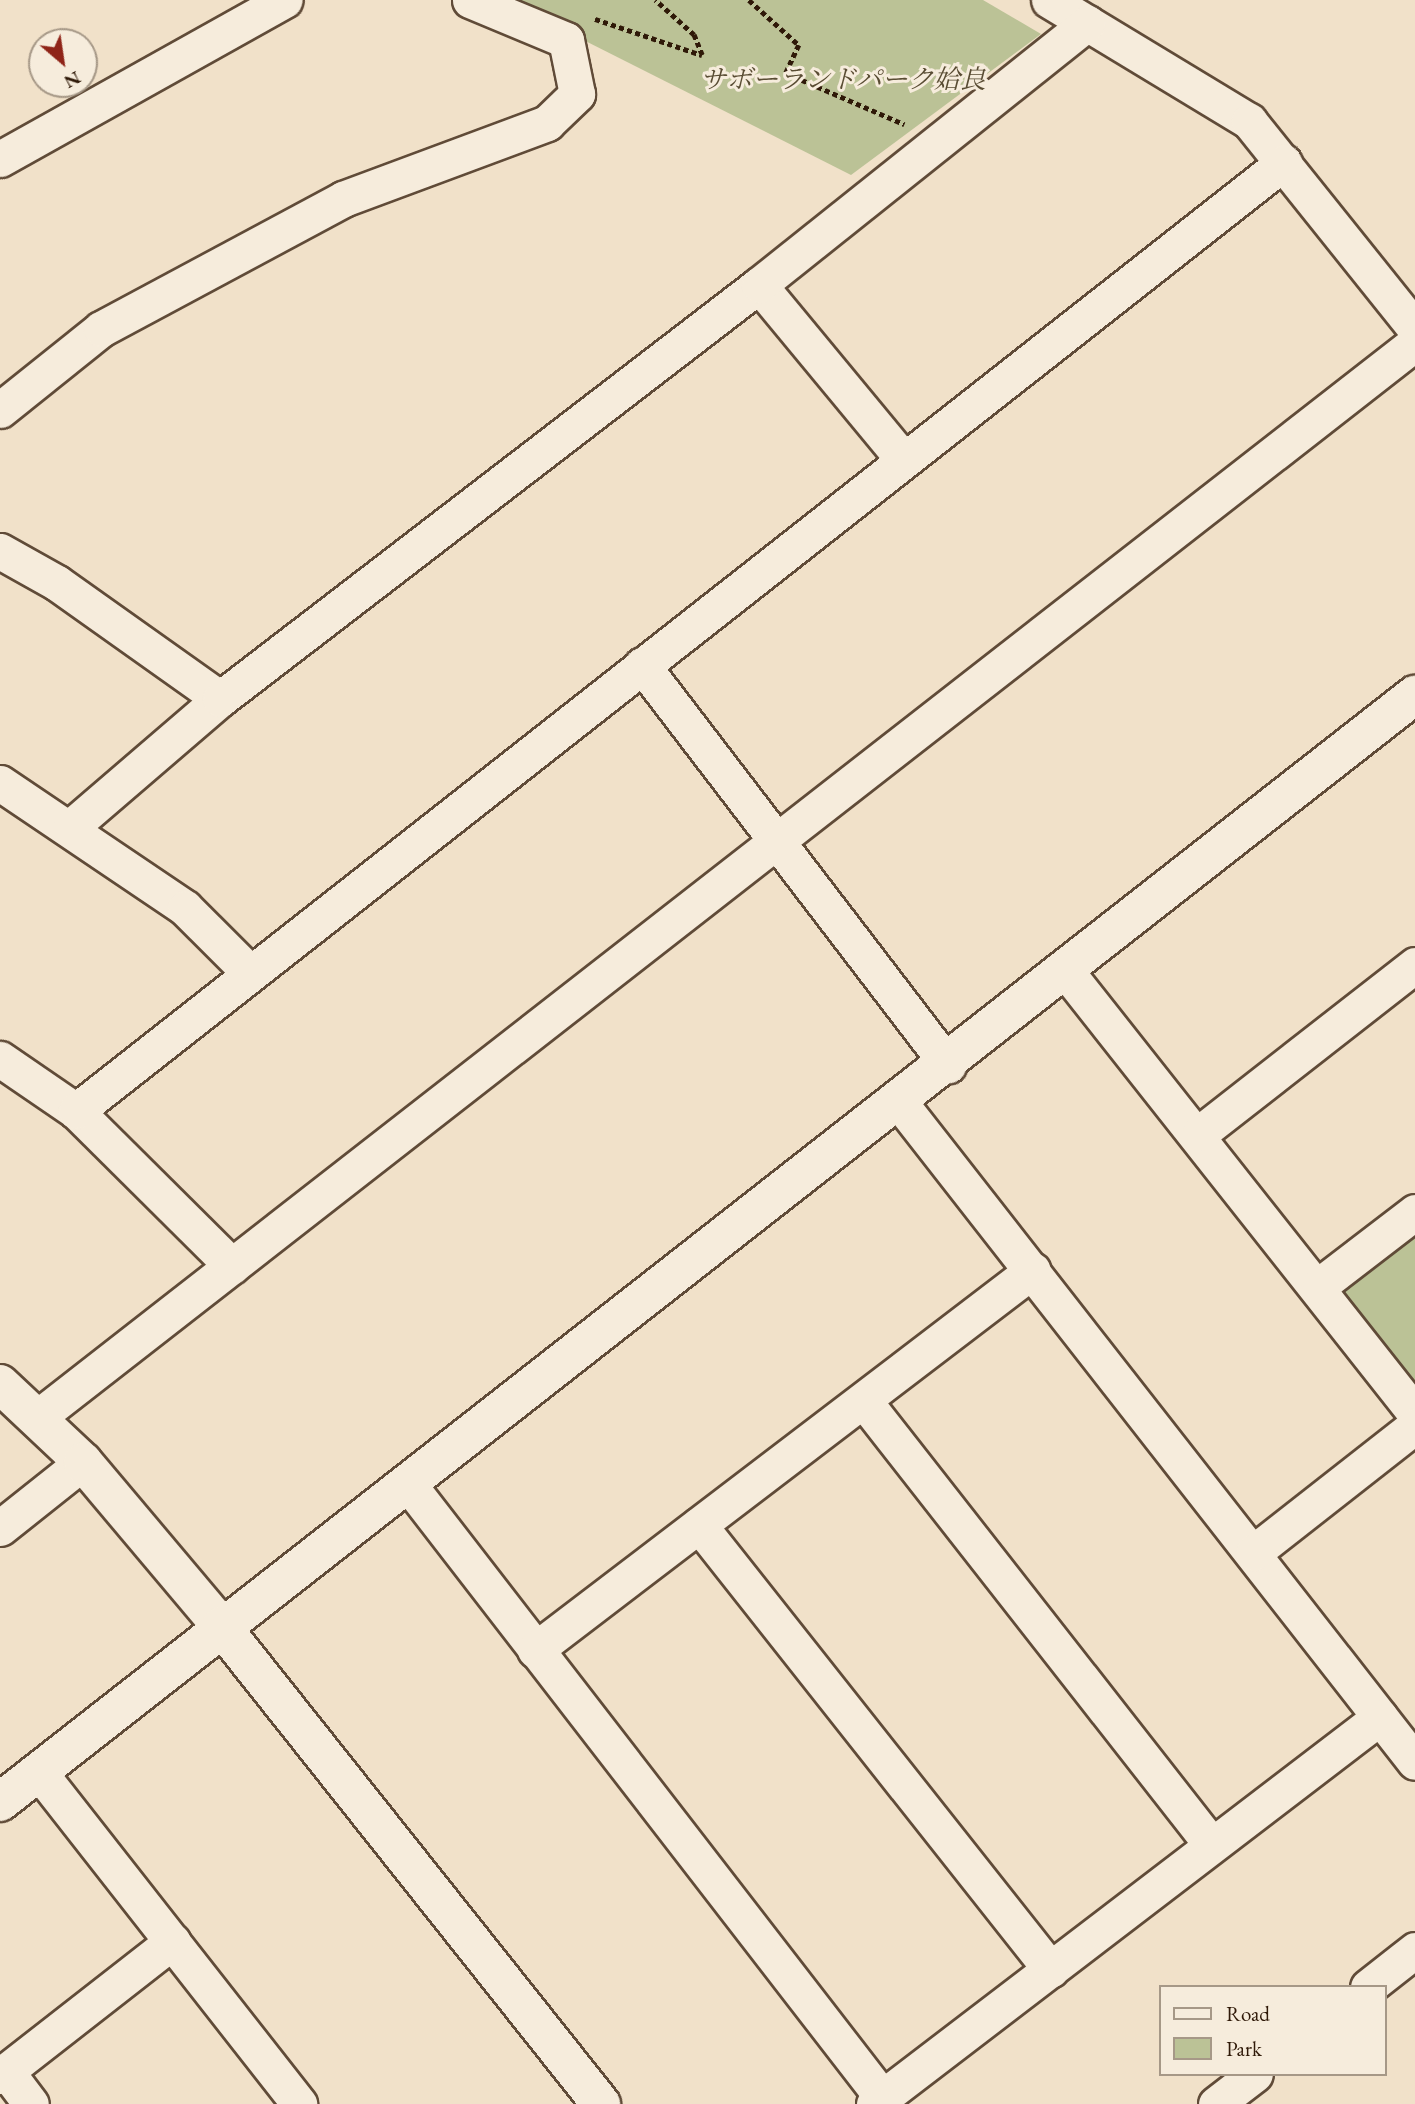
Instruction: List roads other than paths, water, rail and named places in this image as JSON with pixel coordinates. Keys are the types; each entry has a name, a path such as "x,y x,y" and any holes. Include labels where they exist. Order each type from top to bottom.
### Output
{"street":[{"path":"0,159 285,0"},
{"path":"0,410 101,329 343,199 547,122 577,94 566,40 470,0"},
{"path":"1049,0 1249,121 1415,328"},
{"path":"71,827 220,699 759,285 1087,23"},
{"path":"76,1111 903,458 1284,162"},
{"path":"759,285 903,458"},
{"path":"38,1417 1415,343"},
{"path":"0,551 57,583 220,699"},
{"path":"642,665 779,840 948,1065"},
{"path":"0,1802 221,1626 409,1485 901,1103 1065,970 1415,695"},
{"path":"0,783 71,827 185,908 249,972"},
{"path":"1200,1133 1415,965"},
{"path":"1065,970 1200,1133 1320,1285 1415,1413"},
{"path":"0,1059 76,1111 232,1266"},
{"path":"901,1103 1415,1762"},
{"path":"1320,1285 1415,1212"},
{"path":"536,1650 1033,1270"},
{"path":"0,1384 83,1462 221,1626 601,2104"},
{"path":"864,1401 1211,1844"},
{"path":"1254,1553 1415,1426"},
{"path":"0,1528 83,1462"},
{"path":"409,1485 878,2101 1380,1717"},
{"path":"699,1525 1051,1970"},
{"path":"39,1772 299,2104"},
{"path":"31,2104 3,2073 173,1941"},
{"path":"1371,1985 1415,1950"},
{"path":"1216,2104 1252,2076"}],"park label":[{"name":"サボーランドパーク姶良","path":"843,80"}]}
